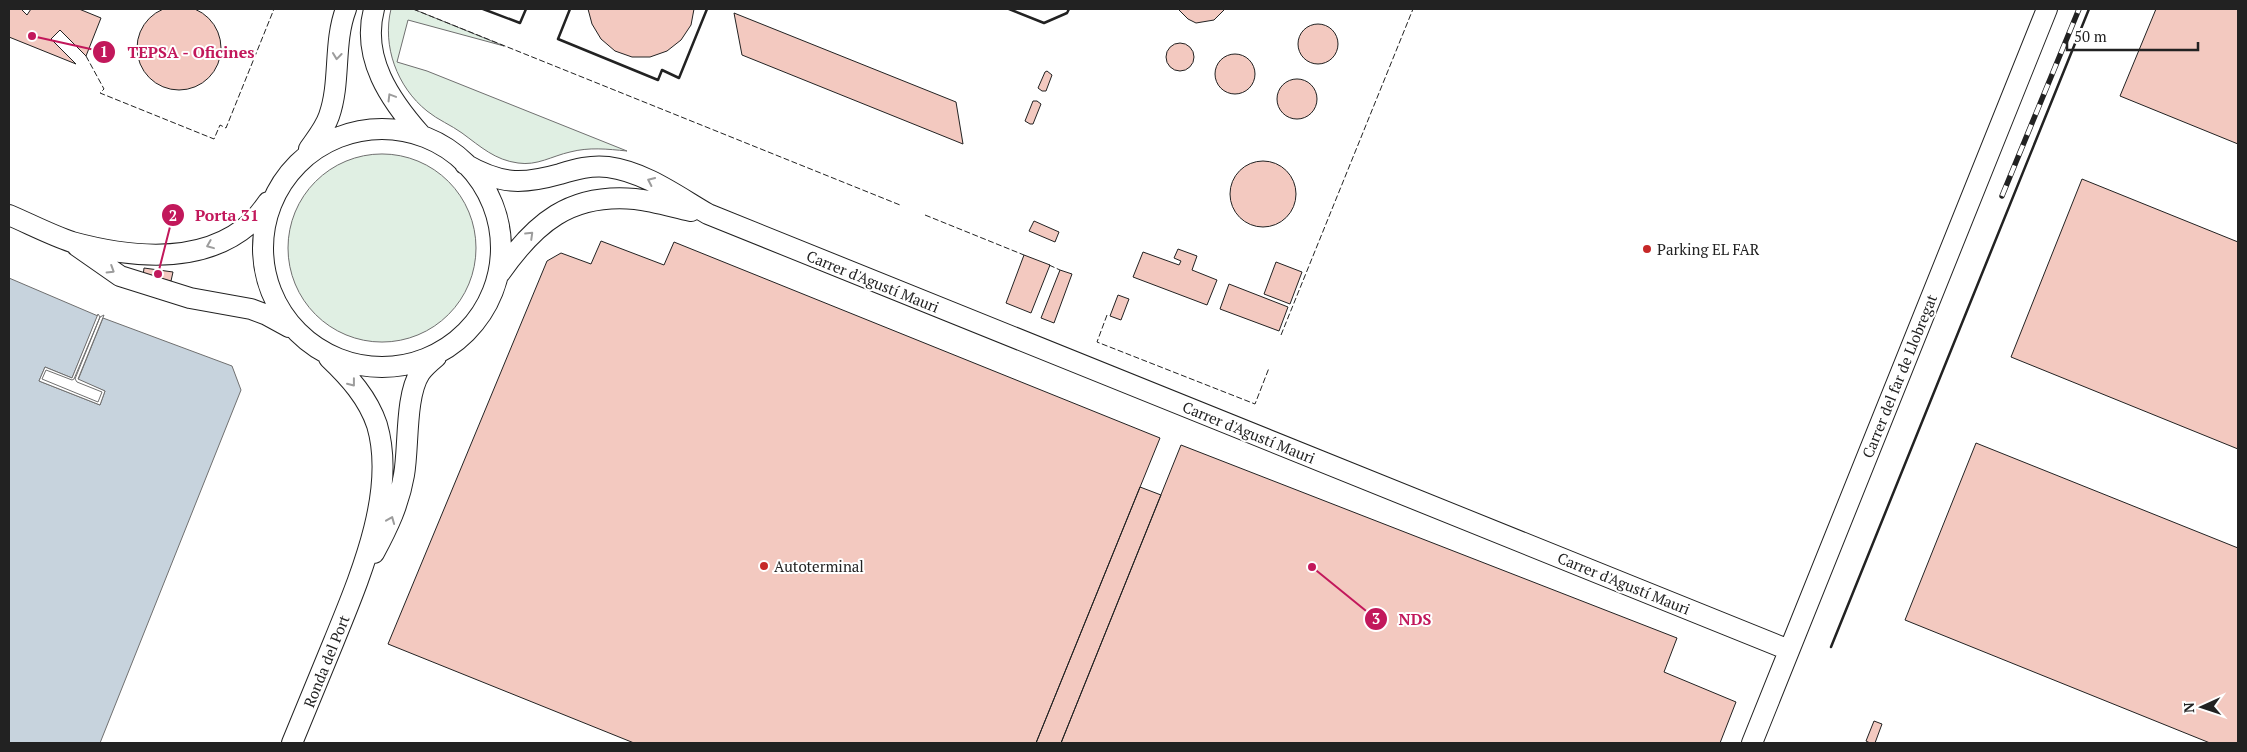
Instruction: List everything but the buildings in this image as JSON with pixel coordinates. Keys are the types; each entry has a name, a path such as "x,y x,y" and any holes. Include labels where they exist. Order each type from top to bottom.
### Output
{"street":[{"path":"305,156 329,116 334,96 338,40 346,9"},
{"path":"374,9 371,32 376,65 391,99 421,135 465,164 495,179 525,182 579,168 593,166 609,167 652,181 708,214"},
{"name":"Carrer del far de Llobregat","path":"1752,743 2047,9"},
{"path":"9,215 72,241 147,255 167,255 195,251 235,233 254,220 275,194 287,174 305,156 326,142 349,132 374,128 392,128 421,135"},
{"path":"360,578 390,524 396,507 404,473 412,395 415,383 426,365 463,338 481,316 492,297 500,273 502,244 496,213 481,182 465,164"},
{"path":"275,194 265,220 263,236 264,268 271,294 282,314 298,332"},
{"path":"500,273 519,245 539,226 574,206 597,200 636,199 708,214"},
{"name":"Carrer d'Agustí Mauri","path":"708,214 1789,650"},
{"path":"72,241 120,276 190,298 250,309 268,315 298,332 347,376 361,394 376,425 380,441 382,470 381,496 360,578"},
{"path":"318,348 353,363 370,367 410,365 439,354"},
{"name":"Ronda del Port","path":"292,743 360,578"}],"green space":[{"path":"391,9 413,9 504,46 408,20 397,62 427,71 627,151 584,149 525,164 502,159 488,152 458,130 427,111 407,90 394,65 391,51 389,23"},
{"path":"391,154 400,155 427,165 449,181 461,196 469,212 475,230 475,266 469,284 461,300 449,315 434,327 418,335 400,341 373,342 364,341 337,331 322,321 309,308 299,293 289,266 288,239 289,230 299,203 309,188 322,175 337,165 364,155"}],"shaded area":[{"path":"9,278 98,316 72,378 45,367 39,381 100,405 105,391 78,380 103,318 232,366 241,390 100,743 9,743"}],"pier":[{"path":"98,314 100,317 104,315 78,379 105,391 100,405 39,381 45,367 72,378","holes":["100,317 75,379 77,382 102,392 98,402 42,379 46,370 72,380 74,379"]}],"railway":[{"path":"2002,196 2079,9"}],"fence":[{"path":"86,56 104,89 100,93 214,139 220,125 226,128 274,9"},
{"path":"413,9 900,205"},
{"path":"1281,335 1413,9"},
{"path":"925,215 1024,255"},
{"path":"1049,265 1060,270"},
{"path":"1107,315 1097,342 1255,404 1269,368"}],"wall":[{"path":"483,9 520,23 526,9"},
{"path":"570,9 558,39 658,80 662,70 679,78 707,9"},
{"path":"1009,9 1044,23 1067,13 1069,9"},
{"path":"1831,647 2089,9"}],"place":[{"name":"TEPSA - Oficines","path":"32,36"},
{"name":"Parking EL FAR","path":"1647,249"},
{"name":"Porta 31","path":"158,274"},
{"name":"Autoterminal","path":"764,566"},
{"name":"NDS","path":"1312,567"}]}
